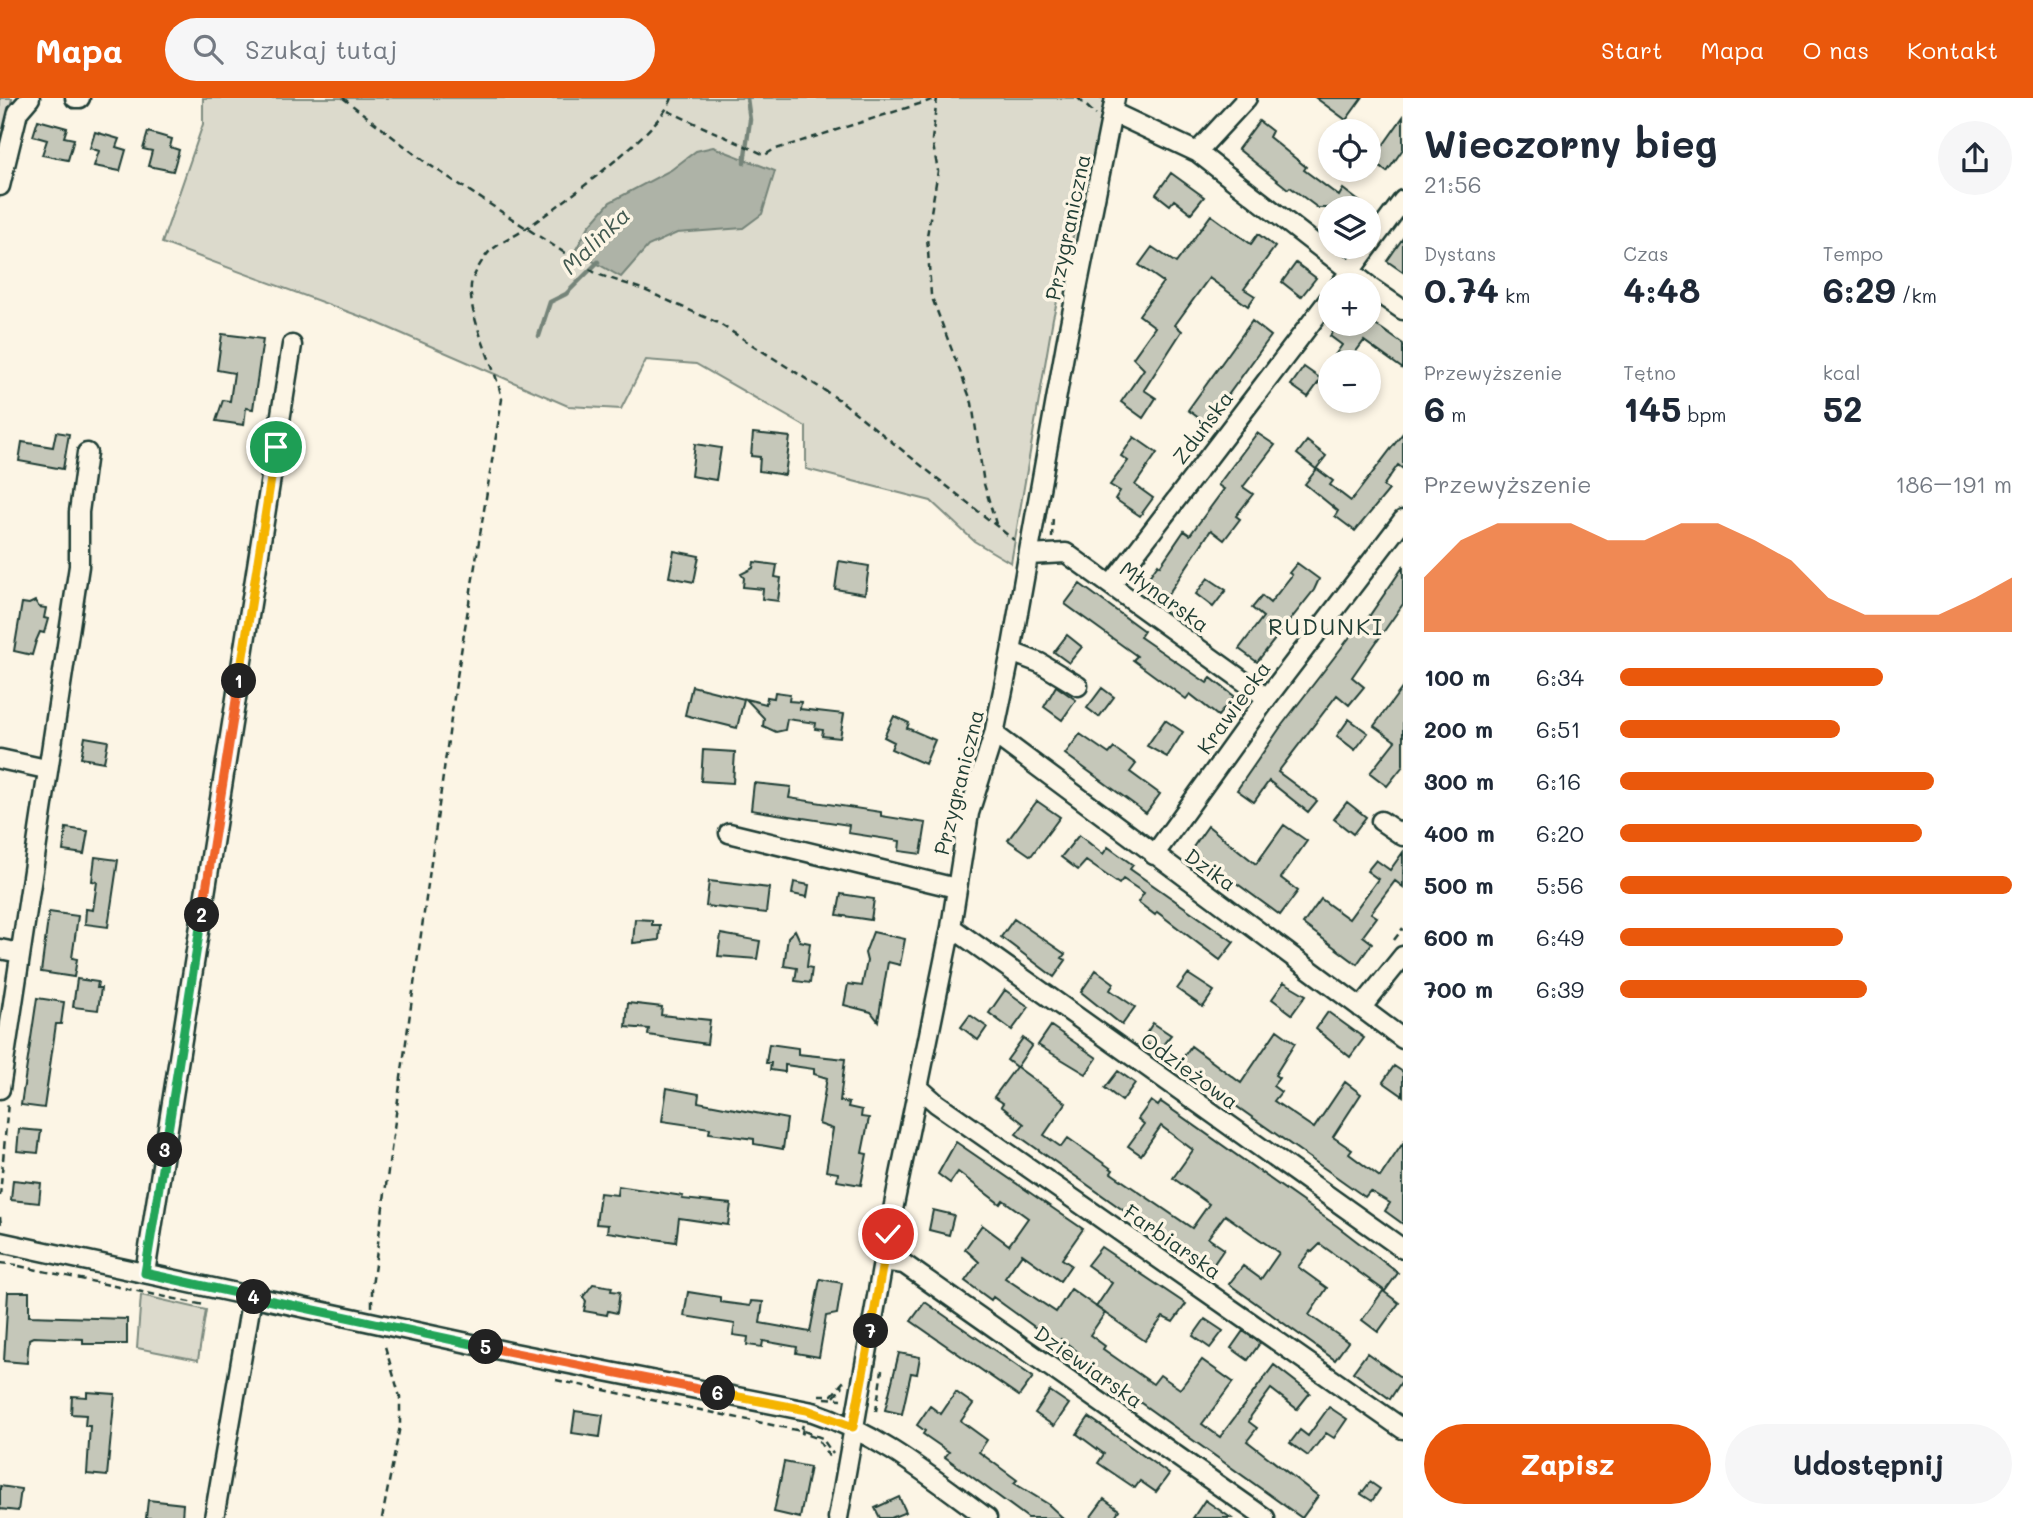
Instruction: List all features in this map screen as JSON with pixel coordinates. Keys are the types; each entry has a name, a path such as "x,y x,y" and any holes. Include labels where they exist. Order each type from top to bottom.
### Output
{"street":[{"path":"0,186 18,112 30,98"},
{"path":"1198,152 1247,98"},
{"path":"1114,105 1198,152 1338,273"},
{"name":"Przygraniczna","path":"838,1518 883,1261 951,927 969,813 994,734 1011,652 1114,105"},
{"path":"1349,273 1403,200"},
{"path":"1381,295 1403,310"},
{"name":"Zduńska","path":"1111,585 1318,314"},
{"path":"145,1273 292,345"},
{"path":"0,1089 46,769 79,566 79,512 87,453"},
{"name":"Krawiecka","path":"1154,855 1267,698 1403,520"},
{"name":"Młynarska","path":"1029,555 1066,553 1267,698"},
{"path":"1011,652 1040,663 1078,686"},
{"name":"Dzika","path":"994,734 1403,1039"},
{"path":"0,759 46,769"},
{"path":"1381,821 1403,836"},
{"path":"729,833 956,888"},
{"name":"Odzieżowa","path":"951,927 1403,1249"},
{"path":"0,949 20,953"},
{"path":"1361,1008 1403,956"},
{"name":"Farbiarska","path":"918,1087 936,1103 1403,1429"},
{"path":"1,1236 253,1297 579,1367 807,1410 853,1427 892,1448 987,1518"},
{"name":"Dziewiarska","path":"883,1261 904,1264 1265,1518"},
{"path":"214,1518 253,1297"}],"path":[{"path":"343,98 425,162 597,274 642,289 718,323 830,394 996,524 1029,555"},
{"path":"372,1308 372,1286 412,979 502,399 497,375 474,313 471,283 488,253 528,228 650,132 668,111 673,98"},
{"path":"668,111 765,155 773,150 938,98 932,140 938,171 928,236 931,295 972,403 984,484 996,524"},
{"path":"0,1217 1,1236"},
{"path":"382,1518 400,1426 400,1398 384,1342"},
{"path":"876,1411 884,1372 877,1365"},
{"path":"801,1431 822,1438 832,1452 835,1467 845,1470"}],"shaded area":[{"path":"0,98 12,98 0,151"},
{"path":"203,98 1107,98 1053,318 1011,563 974,541 931,501 806,469 806,427 696,364 646,360 621,409 568,406 373,321 162,243 203,124"},
{"path":"141,1295 206,1310 198,1360 137,1348"}],"water":[{"path":"713,147 775,171 762,214 743,228 677,233 648,246 621,277 575,251 589,226 610,202 671,170 696,151"}],"building":[{"path":"1316,98 1362,98 1345,119"},
{"path":"1403,117 1403,149 1387,172 1381,168 1381,148"},
{"path":"38,120 67,128 64,137 74,139 68,160 42,155 47,140 33,136"},
{"path":"1259,121 1272,131 1269,137 1306,167 1304,170 1339,196 1318,196 1318,208 1290,187 1288,189 1238,149"},
{"path":"95,132 119,139 116,147 126,150 120,171 94,166 99,151 90,148"},
{"path":"148,132 172,139 170,147 179,150 173,171 148,166 152,151 143,149"},
{"path":"1171,173 1204,197 1191,213 1174,200 1170,205 1156,194"},
{"path":"1343,189 1352,196 1339,196"},
{"path":"1211,215 1251,244 1258,234 1275,247 1244,289 1255,296 1248,306 1209,278 1175,325 1182,331 1144,390 1156,398 1143,418 1121,402 1144,369 1133,358 1155,327 1139,315 1163,282 1139,265 1152,247 1176,263"},
{"path":"1403,238 1403,272 1387,261"},
{"path":"1296,263 1316,278 1301,297 1282,282"},
{"path":"1252,321 1271,336 1207,424 1188,410"},
{"path":"1381,328 1403,344 1403,369 1381,353 1381,350 1364,341 1357,350 1338,350 1342,345 1330,336 1381,336"},
{"path":"222,334 263,339 253,409 246,408 244,425 216,421 223,400 230,401 234,373 217,370"},
{"path":"1304,367 1318,377 1318,383 1308,397 1291,385"},
{"path":"56,432 69,434 63,469 19,461 22,442 53,447"},
{"path":"753,433 790,437 785,475 759,471 760,457 751,456"},
{"path":"1257,433 1275,445 1243,487 1253,494 1236,516 1240,519 1224,540 1211,530 1167,596 1146,581 1184,531 1190,535 1224,489 1218,485"},
{"path":"1403,433 1403,469 1398,465 1383,486 1389,490 1355,531 1335,516 1338,511 1305,484 1317,469 1333,481 1330,485 1351,501"},
{"path":"1134,437 1157,453 1135,485 1153,498 1140,516 1115,499 1120,491 1110,485 1128,461 1121,456"},
{"path":"1307,441 1326,456 1316,469 1297,454"},
{"path":"695,444 721,448 716,480 691,476"},
{"path":"674,551 699,556 694,582 669,577"},
{"path":"839,561 869,566 865,594 835,589"},
{"path":"754,562 777,565 775,577 781,578 778,601 762,599 763,589 743,587 744,578 741,574 753,568"},
{"path":"1297,563 1319,579 1314,590 1257,662 1239,649 1263,617 1252,608 1262,596 1270,603 1292,575 1289,573"},
{"path":"1403,567 1403,604 1352,677 1364,687 1349,705 1337,695 1278,772 1317,801 1308,812 1269,781 1254,802 1237,790 1282,725 1356,629 1359,631"},
{"path":"1208,578 1226,590 1213,607 1196,594"},
{"path":"1080,584 1144,631 1140,637 1207,683 1211,678 1234,696 1218,716 1190,694 1186,699 1133,660 1137,656 1065,604"},
{"path":"35,601 39,607 46,608 44,618 48,619 44,633 40,632 32,655 14,651 22,603"},
{"path":"1067,635 1082,647 1069,663 1054,652"},
{"path":"692,686 744,699 737,728 685,715"},
{"path":"1056,686 1076,700 1062,720 1044,707"},
{"path":"1403,687 1403,766 1387,786 1370,773 1395,741 1374,726"},
{"path":"1102,688 1114,697 1099,717 1087,708"},
{"path":"775,692 790,694 789,701 801,702 800,709 844,714 840,738 822,736 823,730 815,729 816,723 787,719 785,730 776,732 763,726 764,718 746,699 766,704 767,697 774,698"},
{"path":"894,716 909,723 907,728 935,740 925,764 891,749 894,742 884,737"},
{"path":"1349,719 1368,733 1355,750 1337,736"},
{"path":"1165,720 1183,732 1167,757 1147,746"},
{"path":"1080,734 1109,754 1114,748 1136,764 1130,772 1160,794 1146,813 1065,754"},
{"path":"85,737 108,741 104,762 81,758"},
{"path":"703,750 735,752 733,783 701,781"},
{"path":"754,783 791,787 789,798 881,812 881,816 926,823 921,854 899,851 900,841 848,833 849,825 751,810"},
{"path":"1037,801 1060,817 1031,856 1008,840"},
{"path":"1347,802 1366,817 1353,834 1334,819"},
{"path":"1284,825 1307,841 1281,878 1298,891 1280,915 1191,850 1208,826 1256,864"},
{"path":"66,828 88,831 84,854 63,851"},
{"path":"1079,835 1103,854 1108,847 1133,865 1130,869 1234,942 1220,960 1157,912 1155,915 1138,902 1144,893 1123,879 1119,884 1086,861 1078,870 1061,857"},
{"path":"1403,852 1403,887 1395,881 1371,913 1377,917 1363,936 1372,943 1357,964 1303,924 1321,899 1349,919 1378,879 1367,871 1376,860 1390,870"},
{"path":"95,857 118,860 108,927 85,924 86,909 93,910 97,882 92,881"},
{"path":"709,881 769,888 766,913 706,906"},
{"path":"794,882 809,885 807,897 792,894"},
{"path":"841,894 874,899 871,920 837,915"},
{"path":"49,912 78,916 72,958 77,959 74,977 41,972"},
{"path":"635,919 652,920 652,925 660,925 659,940 633,943"},
{"path":"1014,919 1065,954 1062,958 1066,960 1054,977 1001,937"},
{"path":"795,930 800,941 810,943 807,967 812,968 810,983 795,981 797,968 784,966 788,937"},
{"path":"873,932 905,939 900,965 888,962 878,1021 871,1012 844,1005 848,984 862,986 867,961 865,953"},
{"path":"721,934 760,941 757,959 718,956"},
{"path":"1096,970 1114,983 1110,990 1135,1007 1122,1025 1081,992"},
{"path":"1188,974 1214,991 1203,1007 1177,989"},
{"path":"77,979 98,982 97,988 101,988 98,1010 73,1007"},
{"path":"1284,982 1306,995 1292,1014 1272,999"},
{"path":"1005,990 1029,1007 1012,1030 989,1013"},
{"path":"37,998 64,1002 61,1024 56,1024 44,1108 21,1105"},
{"path":"628,1003 662,1007 661,1015 710,1020 707,1044 648,1035 649,1029 626,1027"},
{"path":"1328,1012 1364,1038 1350,1057 1316,1029"},
{"path":"970,1015 987,1027 978,1040 961,1027"},
{"path":"1153,1023 1171,1035 1158,1051 1142,1040"},
{"path":"1051,1026 1097,1058 1086,1074 1038,1045"},
{"path":"1277,1030 1295,1043 1275,1075 1279,1078 1273,1086 1281,1092 1274,1101 1314,1128 1345,1082 1361,1094 1333,1137 1352,1150 1349,1154 1380,1177 1403,1143 1403,1224 1385,1211 1390,1203 1370,1191 1365,1197 1178,1065 1191,1046 1241,1083"},
{"path":"1023,1038 1032,1045 1017,1067 1066,1103 1044,1135 1061,1147 1068,1138 1113,1170 1111,1173 1192,1228 1209,1204 1173,1178 1193,1150 1161,1126 1141,1155 1128,1146 1144,1124 1138,1119 1151,1101 1158,1106 1161,1102 1337,1226 1398,1273 1385,1291 1320,1244 1310,1251 1298,1267 1327,1288 1309,1315 1348,1342 1335,1360 1229,1284 1243,1266 1261,1279 1279,1253 1225,1215 1208,1238 1224,1249 1209,1271 1016,1134 1024,1124 994,1097 1016,1067 1007,1060"},
{"path":"769,1044 798,1048 798,1054 845,1059 840,1101 849,1103 848,1107 862,1110 861,1117 869,1118 862,1153 867,1154 861,1185 837,1181 838,1173 826,1171 833,1129 819,1124 827,1078 814,1074 814,1069 785,1065 785,1072 770,1070 771,1063 766,1063"},
{"path":"1394,1066 1403,1072 1403,1096 1383,1082"},
{"path":"1118,1071 1135,1083 1122,1101 1105,1088"},
{"path":"667,1088 699,1094 698,1102 787,1119 783,1149 754,1144 754,1139 709,1133 710,1128 662,1121"},
{"path":"19,1129 41,1131 38,1153 17,1151"},
{"path":"956,1142 1083,1229 1062,1259 1071,1265 1060,1281 1022,1254 1005,1278 1056,1312 1071,1289 1105,1313 1090,1335 1105,1346 1103,1349 1153,1384 1160,1375 1180,1389 1202,1360 1233,1382 1202,1424 1220,1437 1274,1365 1310,1393 1297,1409 1271,1389 1251,1416 1249,1422 1257,1428 1247,1441 1318,1496 1302,1518 1075,1356 1078,1352 1061,1339 1058,1344 993,1297 991,1300 965,1281 979,1262 965,1249 982,1225 1009,1245 1028,1218 1003,1200 1000,1204 958,1172 950,1183 938,1174"},
{"path":"13,1180 41,1183 39,1203 11,1200"},
{"path":"618,1186 683,1196 682,1199 731,1204 728,1225 679,1218 676,1242 607,1232 608,1225 596,1224 600,1193 617,1195"},
{"path":"933,1210 954,1215 949,1235 929,1230"},
{"path":"1101,1247 1186,1304 1173,1322 1163,1317 1145,1341 1096,1307 1112,1283 1087,1265"},
{"path":"820,1279 842,1283 837,1314 826,1316 819,1357 796,1353 797,1347 763,1341 762,1347 747,1345 748,1337 733,1335 735,1324 684,1316 688,1292 720,1297 720,1302 750,1306 751,1301 763,1302 760,1323 810,1332"},
{"path":"593,1284 612,1287 611,1291 620,1292 617,1313 608,1311 607,1315 584,1311 586,1301 583,1297"},
{"path":"1383,1291 1399,1303 1378,1332 1362,1320"},
{"path":"8,1292 29,1292 29,1316 127,1319 127,1344 83,1344 83,1339 33,1337 29,1339 27,1363 4,1361"},
{"path":"925,1302 1033,1377 1019,1396 911,1321"},
{"path":"1205,1319 1223,1331 1210,1348 1193,1336"},
{"path":"1243,1331 1260,1343 1248,1360 1231,1348"},
{"path":"899,1353 920,1357 917,1374 911,1373 902,1414 885,1410"},
{"path":"1367,1353 1403,1379 1390,1399 1353,1372"},
{"path":"1050,1391 1069,1404 1054,1426 1035,1413"},
{"path":"87,1392 115,1394 107,1476 87,1474 90,1426 85,1426 86,1415 71,1414 72,1396 87,1397"},
{"path":"956,1392 973,1404 961,1421 987,1440 979,1452 1017,1480 1014,1483 1048,1504 1063,1518 1028,1518 945,1457 949,1452 923,1434 925,1431 917,1425 930,1406 941,1414"},
{"path":"1329,1407 1347,1419 1334,1438 1326,1433 1308,1456 1290,1443 1300,1430 1308,1436"},
{"path":"575,1411 603,1415 600,1437 572,1433"},
{"path":"1089,1417 1169,1474 1156,1492 1140,1481 1135,1488 1098,1463 1104,1454 1077,1434"},
{"path":"784,1462 810,1467 800,1518 774,1512"},
{"path":"1370,1482 1380,1489 1372,1501 1361,1494"},
{"path":"0,1486 21,1489 18,1511 0,1509"},
{"path":"899,1497 906,1512 891,1518 880,1518 875,1508"},
{"path":"1104,1499 1119,1510 1114,1518 1090,1518"},
{"path":"148,1500 183,1504 182,1518 146,1518"},
{"path":"1205,1500 1231,1518 1193,1518"}],"waterway":[{"name":"Malinka","path":"744,163 750,120 747,98"},
{"name":"Malinka","path":"539,336 550,302 566,294 598,262"}],"district":[{"name":"RUDUNKI","path":"1326,626"}],"route":[{"path":"276,447 145,1273 592,1370 807,1410 853,1427 888,1234"}]}
